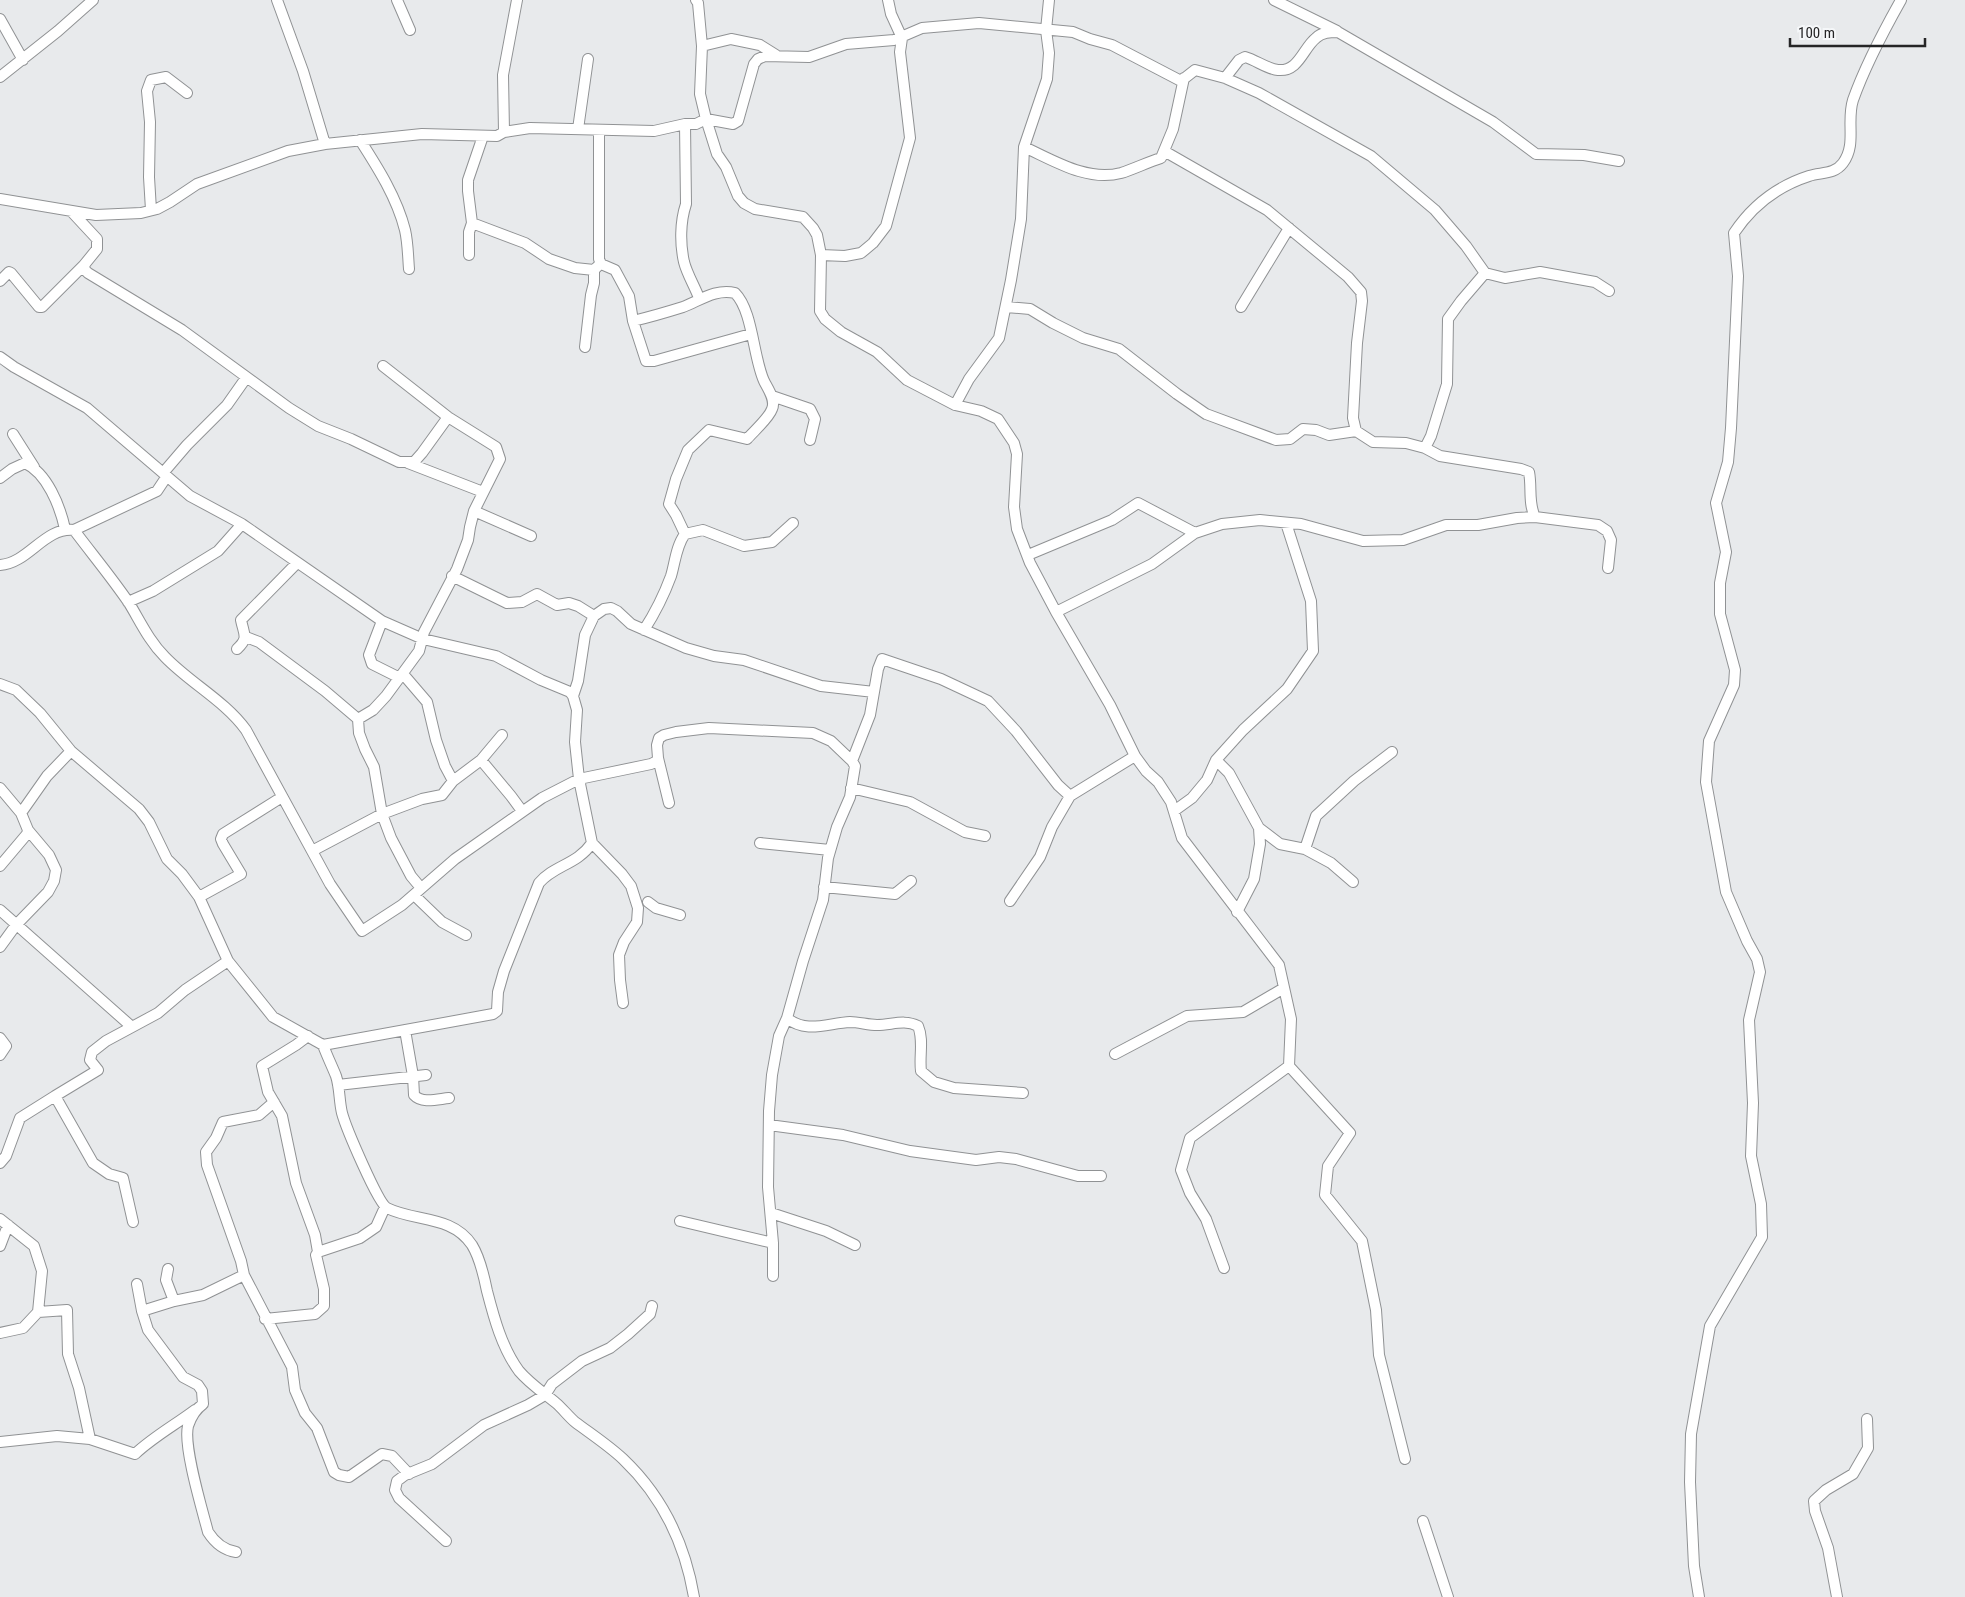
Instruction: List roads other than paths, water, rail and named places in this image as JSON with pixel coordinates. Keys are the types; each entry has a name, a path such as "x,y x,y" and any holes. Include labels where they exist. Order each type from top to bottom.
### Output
{"street":[{"path":"0,77 23,60 93,0"},
{"path":"277,0 303,71 326,144"},
{"path":"397,0 410,30"},
{"path":"504,132 503,75 517,0"},
{"path":"696,0 698,3 702,46 700,94 717,154 726,167 738,196 744,203 755,209 803,217 817,235 821,255 820,311 841,332 877,352 907,380 955,405 981,411 998,419 1014,443 1017,454 1014,507 1017,529 1056,612 1110,706 1135,756 1146,771 1158,782 1171,802 1182,838 1279,965 1291,1019 1288,1066 1350,1133 1328,1166 1326,1195 1362,1241 1376,1310 1379,1355 1405,1459"},
{"path":"821,255 845,256 861,253 873,243 886,226 910,138 900,52 902,38 891,14 888,0"},
{"path":"955,405 969,379 999,338 1021,219 1024,147 1047,79 1048,53 1046,30 1049,0"},
{"path":"1274,0 1338,32 1493,122 1536,154 1584,155 1618,161"},
{"path":"1699,1597 1694,1566 1690,1434 1710,1326 1762,1237 1760,1204 1751,1156 1753,1103 1749,1020 1760,972 1757,959 1747,941 1726,892 1706,782 1709,741 1734,685 1735,670 1720,614 1720,582 1726,552 1716,502 1728,462 1731,428 1735,308 1738,276 1734,233 1752,209 1782,188 1809,176 1832,172 1844,161 1852,147 1850,121 1852,102 1900,0"},
{"path":"0,19 23,60"},
{"path":"0,199 109,216 141,213 170,202 196,184 288,151 326,144 422,134 497,136 504,132 530,128 654,131 685,124 696,124 706,119 733,124 738,120 754,64 758,59 776,55 809,57 846,44 865,44 902,38 922,28 979,23 1073,32 1112,45 1181,81 1195,70 1226,78 1259,93 1371,156 1435,210 1486,272 1505,278 1540,272 1595,282 1608,291"},
{"path":"1226,78 1239,60 1245,57 1275,70 1288,69 1303,56 1314,38 1330,32 1338,32"},
{"path":"702,46 731,39 760,45 776,55"},
{"path":"578,129 588,59"},
{"path":"151,210 149,177 150,122 147,86 151,80 166,77 186,93"},
{"path":"1024,147 1071,169 1100,175 1120,173 1161,158 1173,129 1184,78"},
{"path":"685,124 686,204 682,215 681,230 684,263 699,298"},
{"path":"586,347 591,295 599,259 599,130"},
{"path":"469,256 469,232 472,223 468,180 483,136"},
{"path":"360,140 385,180 405,231 409,269"},
{"path":"1164,151 1267,210 1348,277 1361,292 1362,301 1357,343 1353,418 1356,432"},
{"path":"0,281 11,272 39,307 42,307 84,265 97,249 97,239 71,211"},
{"path":"472,223 525,243 549,259 575,268 597,267 615,270 630,296 633,321 646,361 654,361 751,334"},
{"path":"1241,307 1289,228"},
{"path":"84,265 88,273 182,330 273,398 318,426 351,439 399,462 408,463 484,492"},
{"path":"1425,448 1431,436 1447,384 1448,319 1486,272"},
{"path":"633,321 695,302 699,298 720,292 735,293 744,309 763,378 772,396 773,408 747,439 709,430 688,450 676,479 669,504 684,534 670,577 655,612 644,630"},
{"path":"1006,307 1030,309 1083,338 1119,349 1206,414 1276,440 1290,439 1303,429 1316,430 1329,435 1356,432 1373,442 1406,443 1425,448 1440,456 1521,469 1529,472 1531,480 1531,510 1535,517"},
{"path":"0,356 14,367 87,408 190,496 242,524 382,621 423,639 496,656 541,680 570,692 574,696"},
{"path":"358,719 373,710 402,676 419,651 424,632 457,569 468,540 474,511 500,460 496,447 448,416 383,366"},
{"path":"0,565 7,564 24,556 53,533 69,530 157,491 165,474 187,445 227,405 246,378"},
{"path":"772,396 810,409 815,419 810,440"},
{"path":"408,463 414,462 422,454 448,416"},
{"path":"13,434 61,509 69,530 128,602 151,642 199,688 238,719 246,730 330,884 362,931 402,905 455,859 542,798 579,779 651,764 657,761 658,758"},
{"path":"0,478 24,463 34,467"},
{"path":"1028,555 1112,520 1138,503 1195,533"},
{"path":"474,511 531,536"},
{"path":"1056,612 1152,564 1195,533 1222,524 1260,520 1301,524 1363,541 1403,540 1446,525 1478,525 1500,520 1535,517 1598,525 1607,530 1611,540 1608,568"},
{"path":"684,534 703,530 744,546 772,542 793,523"},
{"path":"1174,811 1192,798 1208,780 1216,760 1243,730 1288,689 1314,650 1311,601 1286,523"},
{"path":"128,602 153,591 218,551 242,524"},
{"path":"237,650 246,637 240,620 297,562"},
{"path":"452,576 507,603 522,602 537,594 557,605 569,603 578,606 594,616"},
{"path":"623,1003 619,955 624,942 637,922 638,908 634,894 622,874 592,843 579,779 576,742 577,710 574,696 585,635 594,616 604,609 611,608 617,610 632,624 686,648 714,656 744,660 821,686 874,692"},
{"path":"382,621 369,655 372,664 402,676 427,702 436,740 453,782"},
{"path":"246,637 259,642 325,691 358,719 359,733 374,767 382,814 391,838 417,891 442,922 466,935"},
{"path":"852,761 870,715 878,669 882,659 941,679 988,701 1016,731 1058,785 1070,796"},
{"path":"0,684 16,690 40,713 71,751 139,809 149,822 167,859 182,874 199,897 228,961 273,1017 324,1045 493,1014 498,1011 498,992 504,971 539,883 546,875 574,861 592,843"},
{"path":"669,803 658,758 657,745 659,738 664,735 709,728 813,733 831,741 855,766 851,788 830,850 823,900 787,1018 779,1036 772,1075 768,1187 774,1243 773,1276"},
{"path":"312,851 382,814 422,799 442,795 453,782 481,760 502,735"},
{"path":"21,813 47,776 71,751"},
{"path":"1305,849 1316,816 1354,781 1392,752"},
{"path":"1010,901 1040,857 1052,827 1070,796 1135,756"},
{"path":"481,760 522,811"},
{"path":"1216,760 1229,773 1259,828 1280,844 1305,849 1331,863 1353,882"},
{"path":"0,788 21,813 28,830 49,855 56,870 54,881 48,892 16,925 0,947"},
{"path":"851,788 910,802 965,832 985,836"},
{"path":"199,897 241,874 221,840 223,834 282,797"},
{"path":"1238,912 1254,879 1260,844 1259,828"},
{"path":"0,866 27,834 28,830"},
{"path":"760,843 830,850"},
{"path":"824,888 895,894 911,881"},
{"path":"634,894 656,908 680,915"},
{"path":"638,908 648,902"},
{"path":"0,910 132,1027"},
{"path":"0,1163 6,1156 20,1118 98,1070 90,1060 92,1052 158,1013 185,990 228,961"},
{"path":"1114,1054 1187,1016 1243,1012 1284,988"},
{"path":"787,1018 794,1024 804,1026 830,1026 850,1022 878,1025 900,1022 913,1024 918,1026 920,1032 919,1061 921,1071 934,1082 954,1088 1023,1093"},
{"path":"405,1030 413,1076 414,1095 418,1099 449,1098"},
{"path":"265,1319 315,1314 324,1306 324,1289 316,1255 318,1252 315,1235 296,1183 282,1116 266,1087 262,1066 308,1036"},
{"path":"0,1038 6,1046 0,1055"},
{"path":"324,1045 338,1085 342,1113 374,1190 385,1207 400,1213 437,1221 464,1235 478,1257 503,1342 520,1371 574,1421 622,1458 651,1491 664,1511 683,1550 694,1597"},
{"path":"1224,1268 1206,1219 1190,1194 1181,1170 1190,1138 1288,1066"},
{"path":"338,1085 426,1075"},
{"path":"55,1096 93,1163 109,1174 123,1178 134,1222"},
{"path":"274,1102 259,1115 223,1122 216,1138 206,1152 207,1165 241,1261 244,1275 265,1319 292,1367 295,1390 305,1413 317,1428 334,1472 349,1477 382,1454 392,1456 409,1474"},
{"path":"769,1124 843,1135 910,1151 976,1160 999,1157 1016,1159 1078,1176 1101,1176"},
{"path":"318,1252 360,1238 376,1227 385,1207"},
{"path":"771,1213 826,1231 855,1245"},
{"path":"680,1221 774,1243"},
{"path":"0,1246 4,1222 34,1246 42,1271 38,1312 22,1328 0,1333"},
{"path":"168,1269 166,1280 174,1302"},
{"path":"142,1311 203,1295 244,1275"},
{"path":"0,1442 57,1436 90,1439 135,1454 150,1440 174,1426 203,1404 202,1391 198,1385 184,1377 148,1330 137,1284"},
{"path":"446,1541 399,1498 395,1490 397,1481 432,1464 484,1425 545,1395 552,1384 582,1361 610,1348 628,1334 650,1314 652,1306"},
{"path":"38,1312 67,1310 68,1354 79,1388 90,1439"},
{"path":"196,1410 188,1426 187,1442 208,1532 227,1551 236,1552"},
{"path":"1837,1597 1828,1548 1815,1511 1814,1501 1826,1490 1853,1474 1868,1448 1868,1419"},
{"path":"1423,1521 1448,1597"}]}
